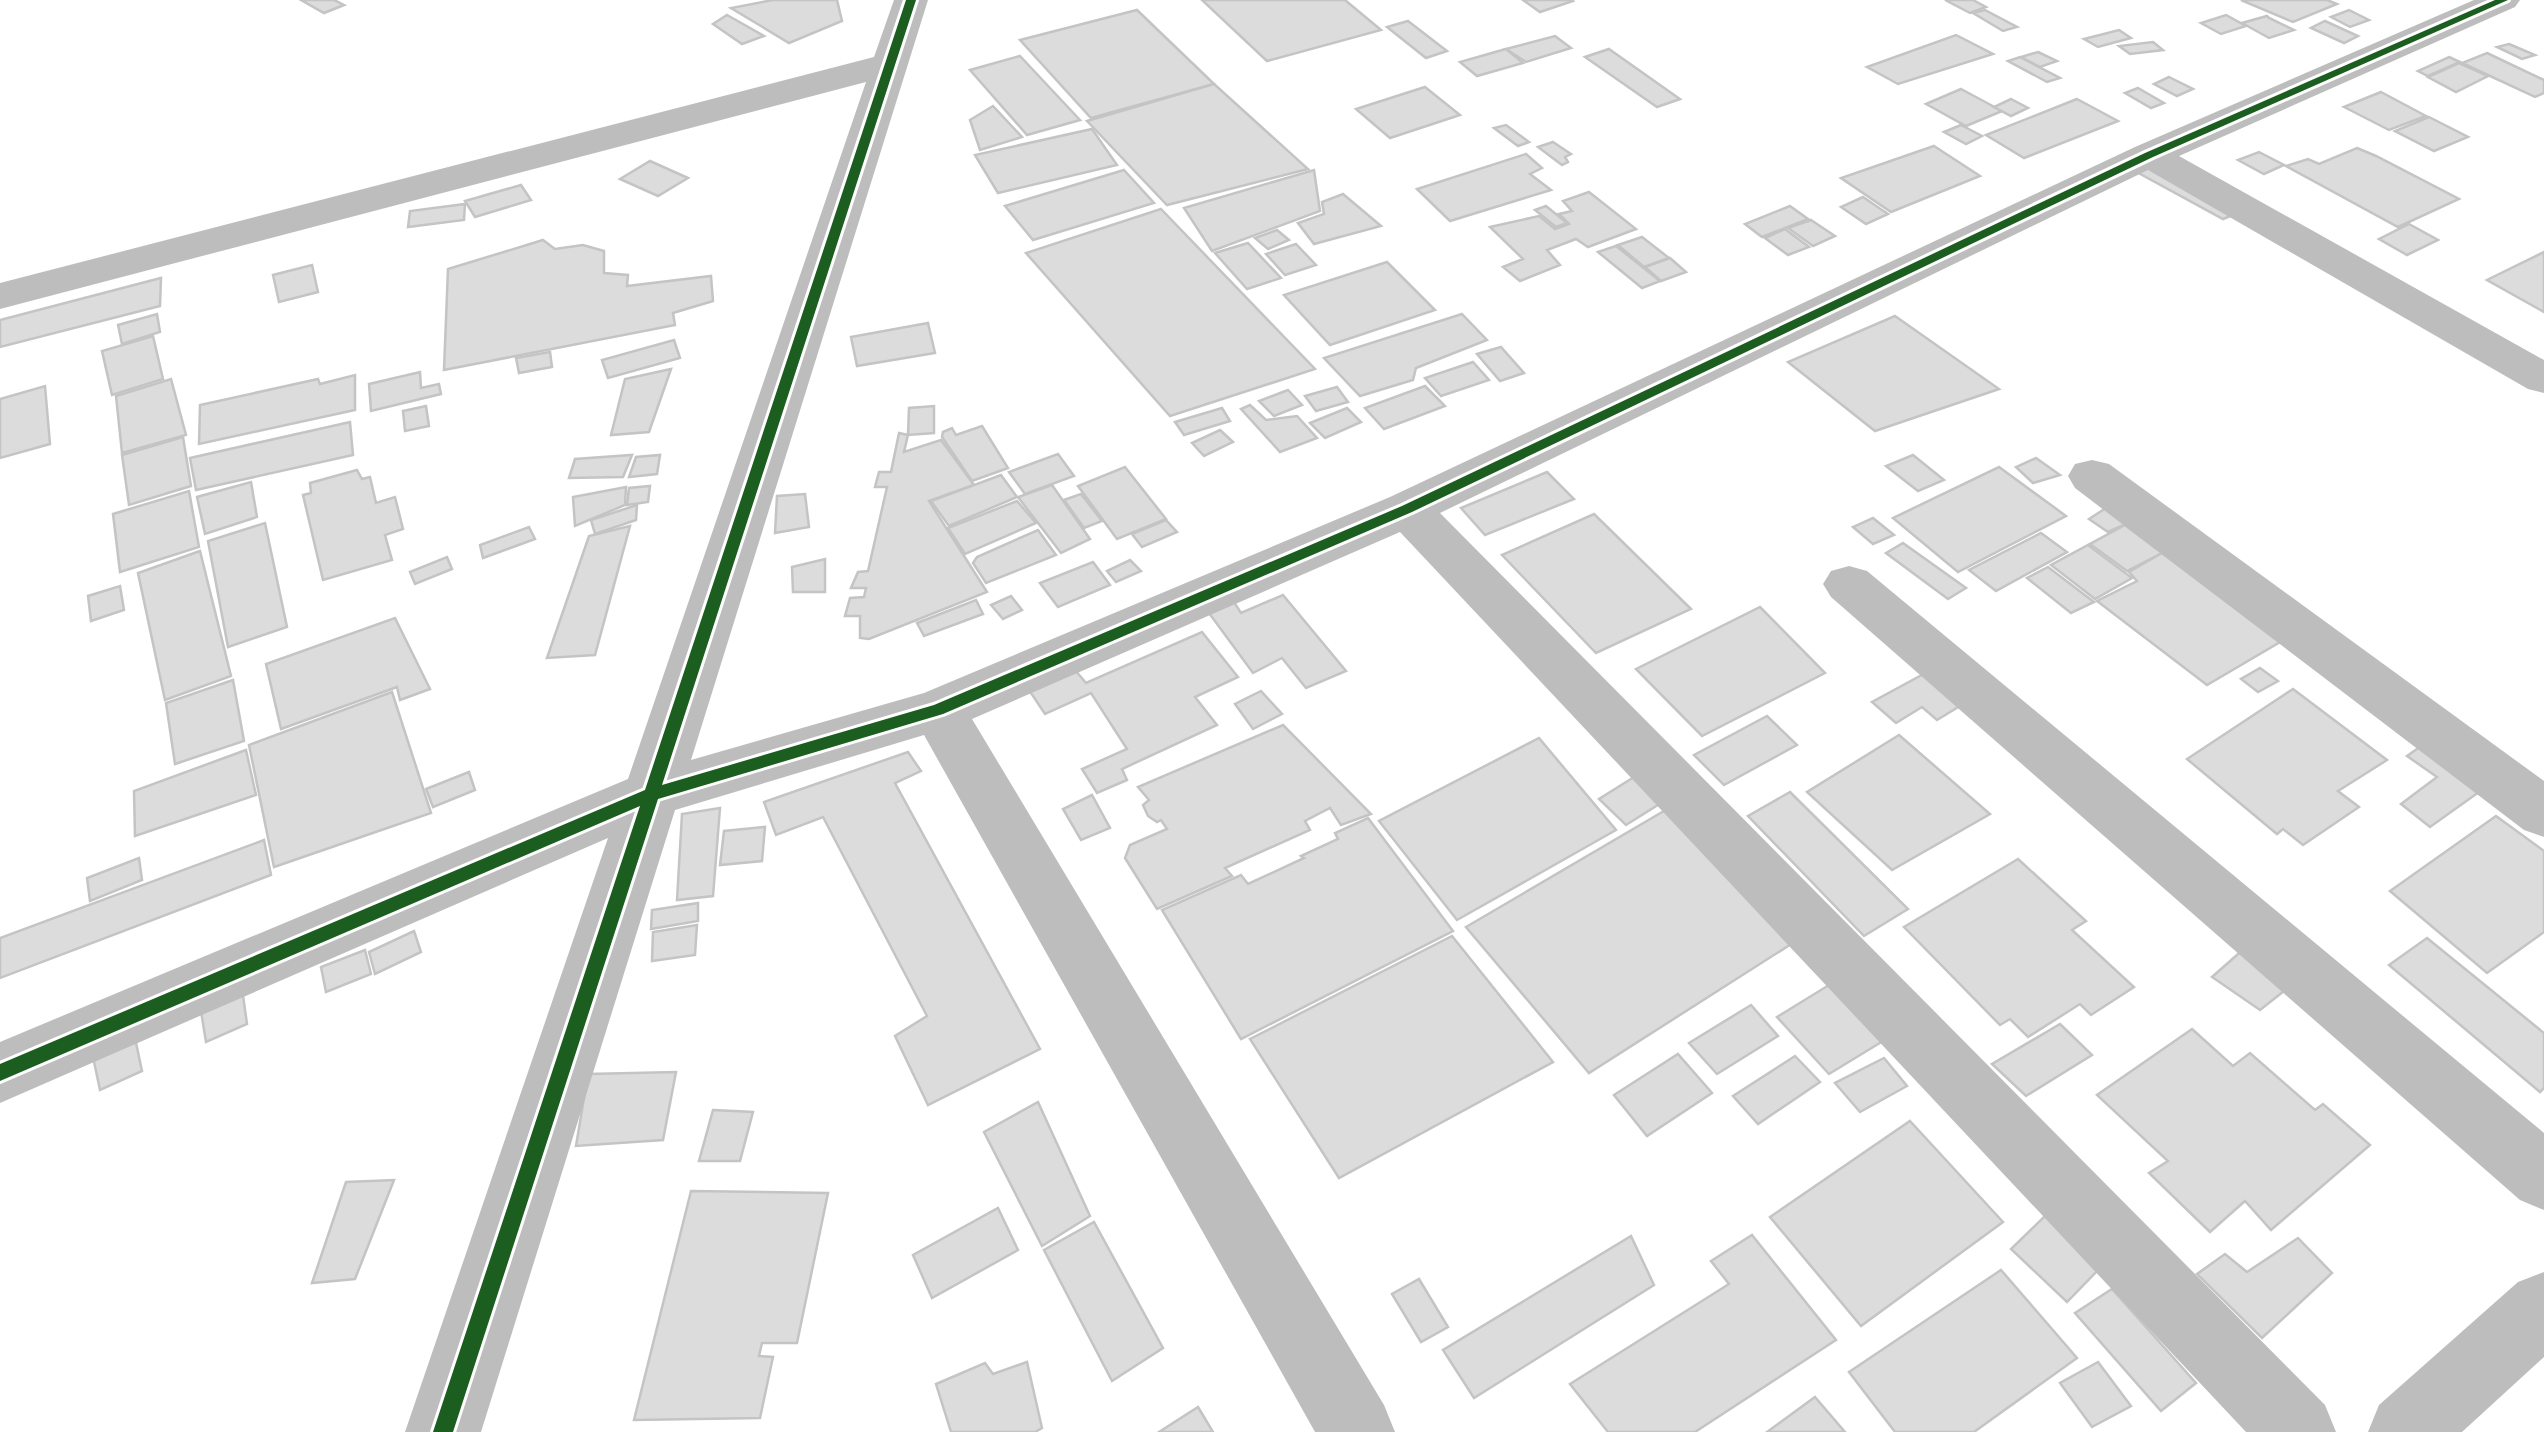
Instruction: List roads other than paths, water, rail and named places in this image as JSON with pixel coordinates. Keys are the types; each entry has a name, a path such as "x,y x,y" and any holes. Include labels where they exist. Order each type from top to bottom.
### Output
{"street":[{"path":"442,1432 911,0"},
{"path":"0,1073 649,795 938,710 1407,509 2149,155 2503,0"},
{"path":"0,296 891,64"},
{"path":"2149,155 2544,378"},
{"path":"2092,476 2544,813"},
{"path":"1407,509 2298,1432"},
{"path":"1849,584 2544,1177"},
{"path":"938,710 1357,1432"},
{"path":"2406,1432 2544,1308"}]}
